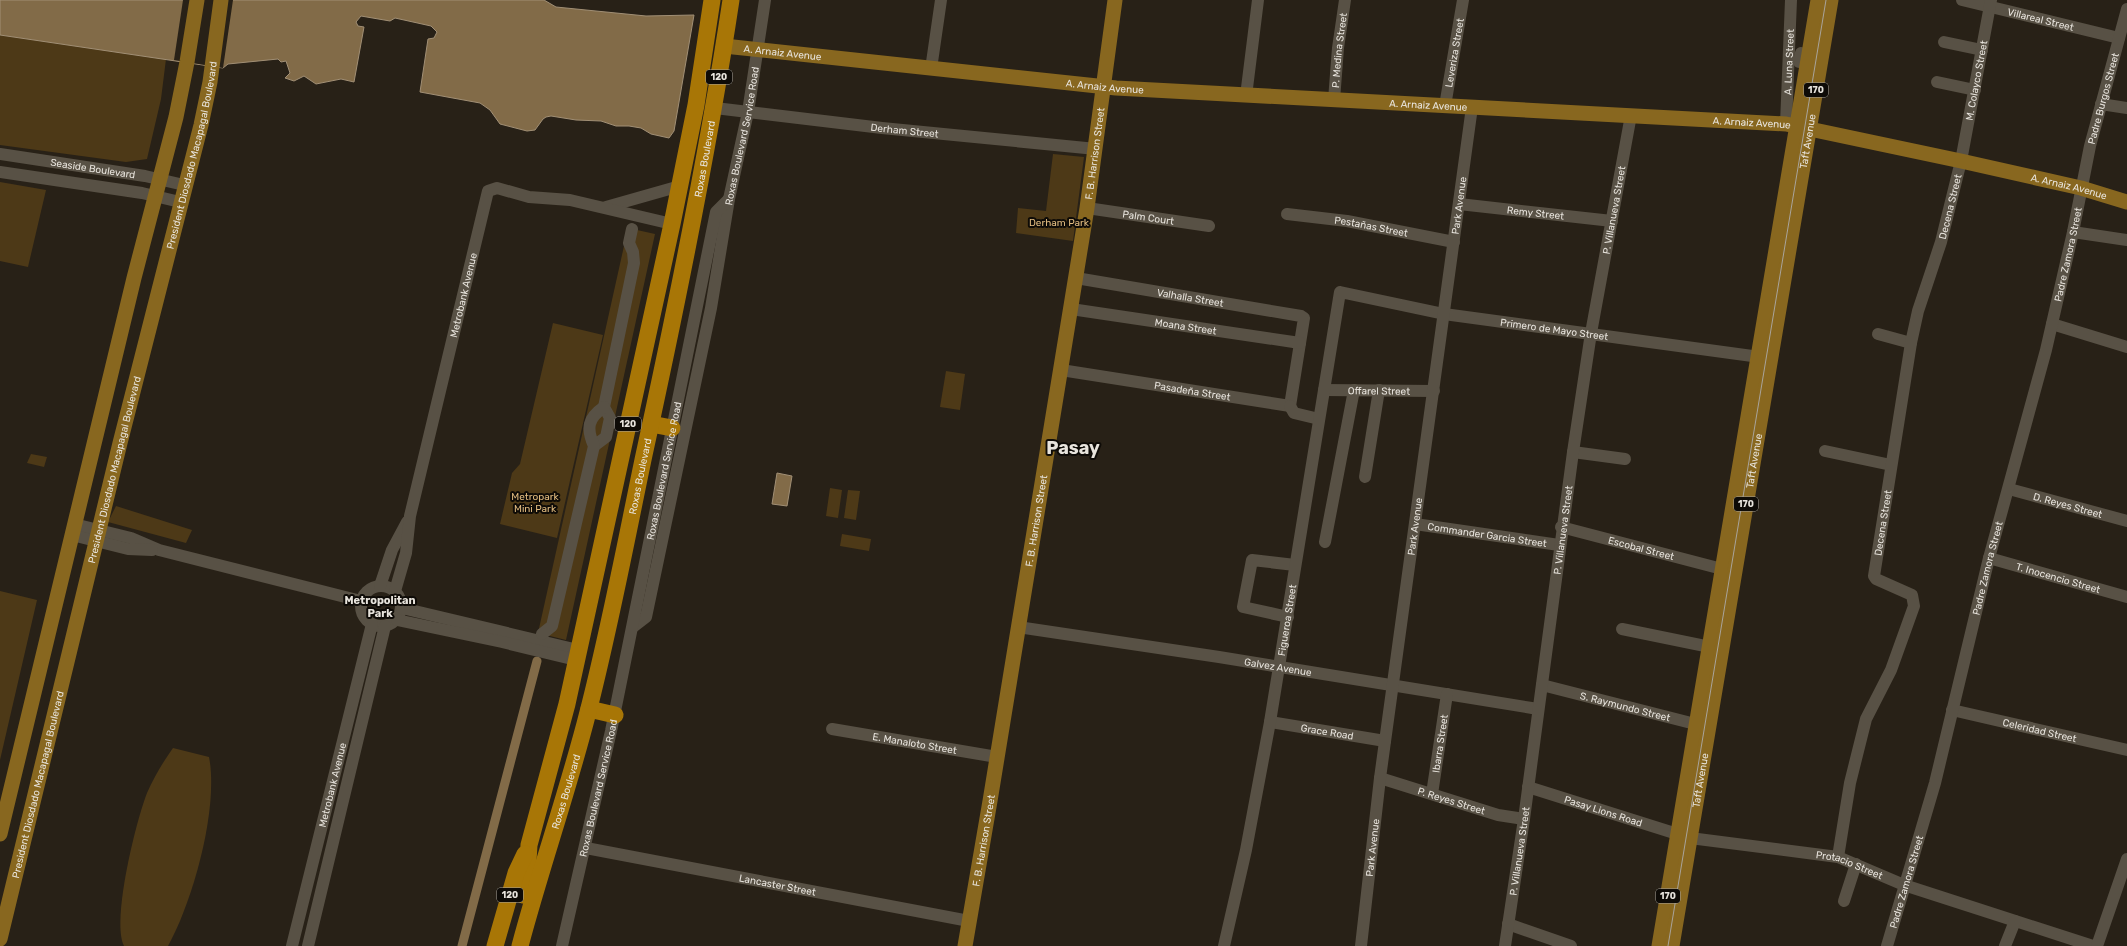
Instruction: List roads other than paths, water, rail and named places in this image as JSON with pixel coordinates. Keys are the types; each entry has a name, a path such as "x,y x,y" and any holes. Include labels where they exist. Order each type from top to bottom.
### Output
{"highway":[{"name":"Roxas Boulevard","path":"510,946 527,877 529,845 577,655 672,224 696,105 712,0"},
{"name":"Roxas Boulevard","path":"520,946 537,880 549,852 589,709 677,302 715,108 731,0"},
{"path":"651,424 672,428"},
{"path":"589,709 615,715"},
{"name":"120","path":"495,946 516,873 529,845"},
{"name":"120","path":"528,946 545,882 549,852"}],"main road":[{"path":"0,834 154,196 176,117 197,0"},
{"name":"President Diosdado Macapagal Boulevard","path":"0,939 184,185 201,125 212,66 221,0"},
{"name":"F. B. Harrison Street","path":"964,946 997,757 1088,208 1115,0"},
{"name":"Taft Avenue","path":"1672,946 1685,836 1764,358 1797,126 1804,58 1818,0"},
{"name":"Taft Avenue","path":"1797,126 1821,78 1831,0"},
{"name":"A. Arnaiz Avenue","path":"724,46 1103,87 1246,96 1631,115 1797,126 2081,188 2127,202"},
{"name":"Taft Avenue","path":"1711,678 1710,647 1726,589 1722,569 1742,489"},
{"name":"Taft Avenue","path":"1659,946 1685,836"}],"street":[{"name":"Roxas Boulevard Service Road","path":"562,946 586,848 615,715 716,212 729,199 748,112 765,0"},
{"path":"931,69 941,0"},
{"path":"1246,96 1258,0"},
{"name":"P. Medina Street","path":"1334,100 1338,48 1345,0"},
{"name":"Leveriza Street","path":"1445,106 1463,0"},
{"name":"A. Luna Street","path":"1791,0 1797,126"},
{"name":"Villareal Street","path":"1962,0 1990,3 2119,38"},
{"name":"M. Colayco Street","path":"1962,161 1990,3"},
{"name":"Padre Burgos Street","path":"2081,188 2101,104 2127,9"},
{"path":"1944,42 1982,50"},
{"path":"1937,82 1975,90"},
{"path":"2101,104 2127,108"},
{"name":"Park Avenue","path":"1361,946 1380,778 1472,107"},
{"name":"Derham Street","path":"715,108 882,128 1096,149"},
{"name":"P. Villanueva Street","path":"1505,946 1542,686 1561,527 1591,333 1631,115"},
{"name":"Seaside Boulevard","path":"0,154 159,178 184,185"},
{"name":"Decena Street","path":"1838,857 1850,783 1866,719 1891,670 1914,606 1912,595 1876,579 1874,576 1911,343 1918,311 1941,242 1962,161"},
{"name":"Seaside Boulevard","path":"0,172 154,196 180,202"},
{"name":"Metrobank Avenue","path":"605,207 680,186"},
{"name":"Metrobank Avenue","path":"395,591 406,552 410,516 488,191 498,188 528,197 570,200 605,207 672,224"},
{"name":"Padre Zamora Street","path":"1887,946 1904,885 1931,800 1989,558 2009,489 2052,324 2073,232 2081,188"},
{"path":"633,627 646,617 710,314 729,199"},
{"name":"Remy Street","path":"1459,204 1612,221"},
{"name":"Palm Court","path":"1088,208 1209,226"},
{"name":"Pestañas Street","path":"1287,214 1347,221 1454,242"},
{"path":"594,446 606,437 610,418 604,407 634,263 633,252 629,243 632,229"},
{"path":"2073,232 2127,240"},
{"name":"Valhalla Street","path":"1076,278 1296,315 1304,318 1300,343"},
{"name":"Primero de Mayo Street","path":"1340,292 1444,314 1591,333 1764,358"},
{"name":"Figueroa Street","path":"1224,946 1246,850 1270,722 1340,292"},
{"name":"Moana Street","path":"1071,309 1300,343"},
{"path":"2052,324 2127,347"},
{"path":"1878,334 1911,343"},
{"path":"1290,406 1300,343"},
{"name":"Pasadeña Street","path":"1061,370 1290,406 1294,413 1319,419"},
{"name":"Offarel Street","path":"1324,390 1434,390"},
{"path":"1325,542 1354,390"},
{"path":"1364,477 1379,390"},
{"path":"542,634 552,626 585,509 594,446 588,432 592,416 604,407"},
{"path":"1825,451 1891,466"},
{"path":"1573,452 1626,459"},
{"name":"D. Reyes Street","path":"2009,489 2127,521"},
{"name":"Metrobank Avenue","path":"380,586 392,550 410,516"},
{"name":"Commander Garcia Street","path":"1415,524 1559,545"},
{"name":"Escobal Street","path":"1561,527 1722,569"},
{"path":"73,530 98,536 131,538 160,550 361,602"},
{"name":"T. Inocencio Street","path":"1989,558 2127,597"},
{"path":"1288,617 1244,607 1252,560 1295,565"},
{"path":"397,620 402,608 401,602 395,591 380,586 368,591 361,602 363,614 372,624 385,626 397,620 525,643 577,655"},
{"path":"402,608 525,643"},
{"name":"Metrobank Avenue","path":"292,946 372,624"},
{"name":"Metrobank Avenue","path":"308,946 385,626"},
{"name":"Galvez Avenue","path":"1018,627 1538,709"},
{"path":"1622,629 1710,647"},
{"name":"S. Raymundo Street","path":"1542,686 1703,726"},
{"name":"Ibarra Street","path":"1432,794 1447,694"},
{"name":"Celeridad Street","path":"1952,710 2127,750"},
{"name":"Grace Road","path":"1270,722 1385,741"},
{"name":"E. Manaloto Street","path":"832,729 997,757"},
{"name":"P. Reyes Street","path":"1380,778 1498,815 1524,819"},
{"name":"Pasay Lions Road","path":"1528,787 1685,836"},
{"name":"Protacio Street","path":"1685,836 1838,857 1904,885 2094,946"},
{"name":"Lancaster Street","path":"586,848 969,921"},
{"path":"2097,946 2127,860"},
{"path":"1844,901 1856,864"},
{"path":"2005,946 2015,921"},
{"path":"1508,924 1571,946"}],"waterway":[{"path":"462,946 537,661"}],"tram line":[{"path":"1668,946 1826,0"}],"district":[{"name":"Pasay","path":"1073,448"},
{"name":"Metropolitan Park","path":"380,606"}],"park label":[{"name":"Derham Park","path":"1059,222"},
{"name":"Metropark Mini Park","path":"535,502"}]}
